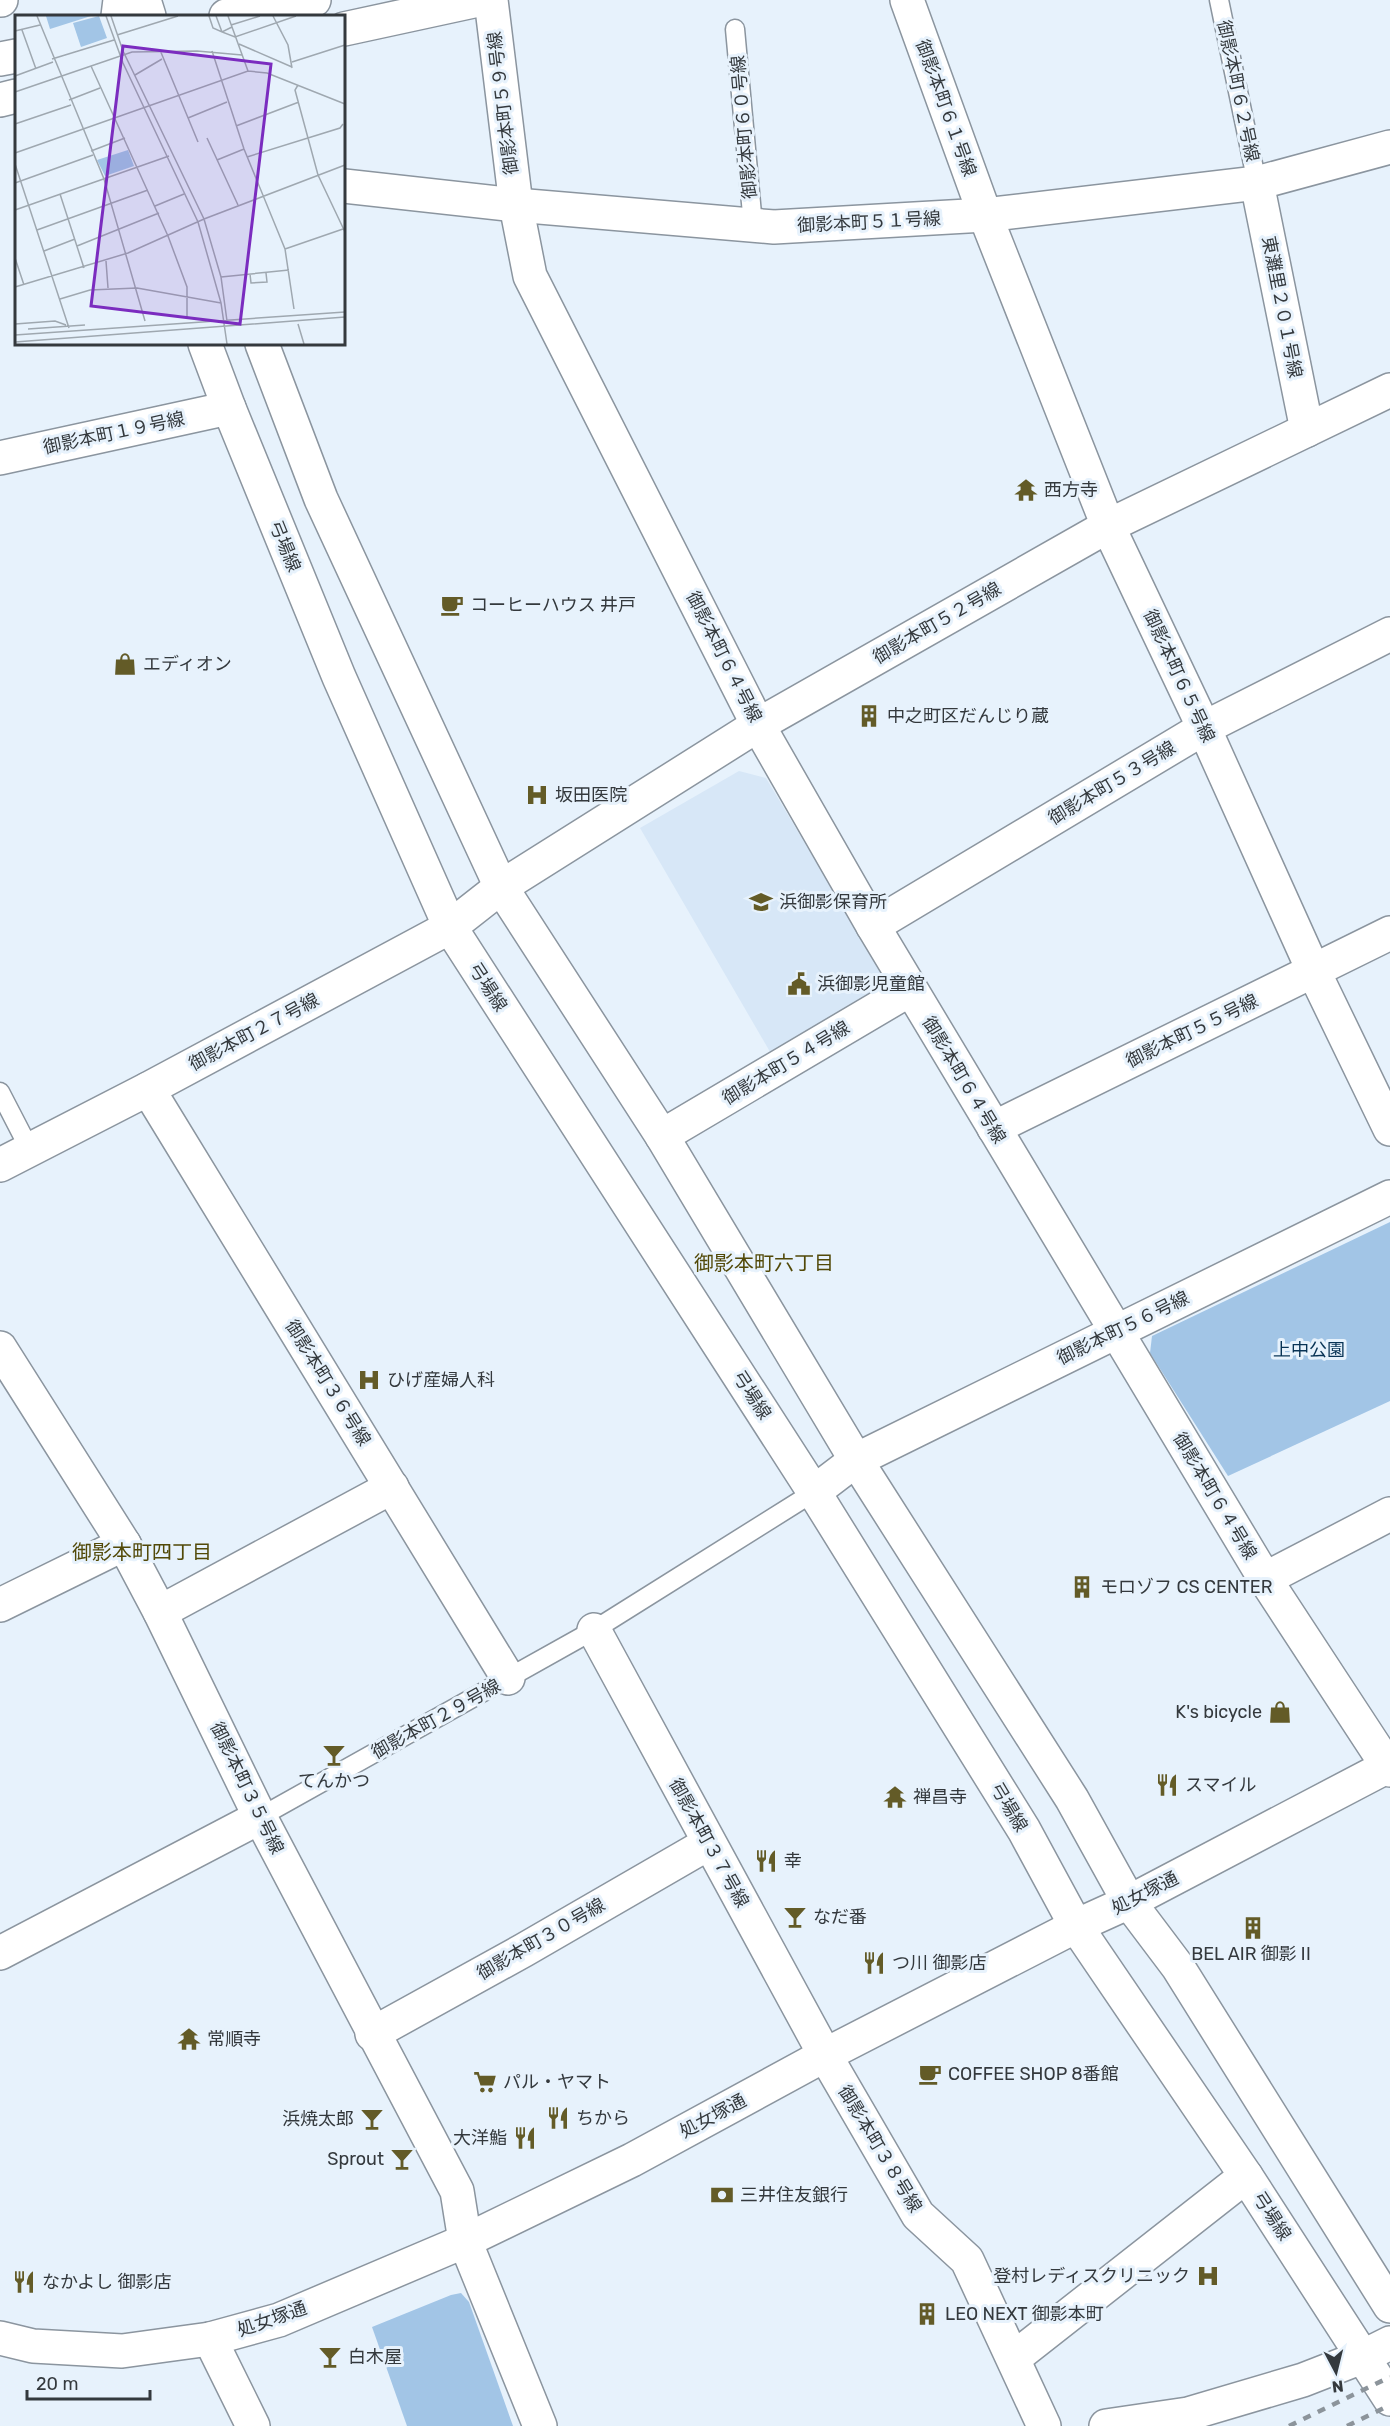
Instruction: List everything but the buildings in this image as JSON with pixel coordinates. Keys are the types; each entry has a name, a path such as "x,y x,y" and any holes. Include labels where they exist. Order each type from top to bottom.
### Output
{"main road":[{"path":"118,15 120,0"},
{"path":"144,0 149,15"},
{"path":"232,15 314,0"},
{"path":"345,29 478,0"},
{"name":"御影本町５９号線","path":"491,0 516,205"},
{"name":"御影本町６１号線","path":"907,0 985,215"},
{"path":"0,59 15,56"},
{"path":"0,100 15,96"},
{"name":"御影本町５１号線","path":"345,186 516,205 774,227 985,215 1257,183 1390,147"},
{"name":"東灘里２０１号線","path":"1257,183 1307,430"},
{"name":"御影本町６４号線","path":"516,205 530,276 758,725 909,990 1114,1331 1265,1580 1389,1767"},
{"name":"御影本町６５号線","path":"985,215 1108,526 1204,728 1314,972 1390,1129"},
{"name":"弓場線","path":"206,345 229,408 339,677 450,927 814,1492 1024,1830 1076,1926 1246,2176 1376,2350 1390,2398"},
{"path":"262,345 321,499 501,887 662,1136 856,1460 1072,1799 1129,1902 1178,1967 1390,2306"},
{"name":"御影本町５２号線","path":"501,887 758,725 1108,526 1390,390"},
{"name":"御影本町１９号線","path":"0,458 229,408"},
{"name":"御影本町５３号線","path":"873,926 1204,728 1390,634"},
{"name":"御影本町２７号線","path":"0,1165 148,1089 450,927 501,887"},
{"name":"御影本町５５号線","path":"994,1128 1390,933"},
{"name":"御影本町５４号線","path":"662,1136 909,990"},
{"name":"御影本町３６号線","path":"148,1089 508,1678"},
{"name":"御影本町５６号線","path":"856,1460 1390,1197"},
{"name":"御影本町３５号線","path":"0,1348 124,1544 160,1612 260,1817 372,2034 457,2191 465,2241 540,2426"},
{"name":"御影本町２９号線","path":"814,1492 856,1460"},
{"path":"160,1612 392,1487"},
{"path":"1265,1580 1390,1514"},
{"path":"0,1605 124,1544"},
{"name":"御影本町３７号線","path":"594,1630 825,2055"},
{"name":"処女塚通","path":"0,2338 33,2346 122,2351 210,2339 279,2320 465,2241 632,2160 825,2055 1076,1926 1129,1902 1389,1767"},
{"name":"御影本町２９号線","path":"0,1953 260,1817"},
{"name":"御影本町３０号線","path":"372,2034 535,1944 709,1843"},
{"name":"御影本町３８号線","path":"825,2055 918,2215 967,2260 1044,2426"},
{"path":"1014,2358 1246,2176"},
{"path":"210,2339 253,2426"},
{"path":"1106,2426 1188,2414 1303,2380 1376,2350"}],"lane":[{"name":"御影本町６２号線","path":"1219,0 1257,183"},
{"name":"御影本町６０号線","path":"735,29 753,225"},
{"path":"0,1092 30,1150"},
{"name":"御影本町２９号線","path":"260,1817 594,1630 814,1492"}],"shaded area":[{"name":"浜御影保育所","path":"739,771 766,778 884,976 878,996 773,1057 640,828"}],"green space":[{"name":"上中公園","path":"1390,1222 1390,1401 1228,1476 1150,1353 1152,1336"},
{"path":"461,2293 469,2302 513,2426 407,2426 372,2327"}],"railway":[{"path":"1289,2426 1390,2377"},
{"path":"1347,2426 1390,2405"}],"place":[{"name":"西方寺","path":"1026,490"},
{"name":"コーヒーハウス 井戸","path":"452,605"},
{"name":"エディオン","path":"125,664"},
{"name":"中之町区だんじり蔵","path":"869,716"},
{"name":"坂田医院","path":"537,795"},
{"name":"浜御影保育所","path":"761,902"},
{"name":"浜御影児童館","path":"799,984"},
{"name":"ひげ産婦人科","path":"369,1380"},
{"name":"モロゾフ CS CENTER","path":"1082,1587"},
{"name":"K's bicycle","path":"1280,1712"},
{"name":"てんかつ","path":"334,1755"},
{"name":"スマイル","path":"1167,1785"},
{"name":"禅昌寺","path":"895,1797"},
{"name":"幸","path":"766,1861"},
{"name":"なだ番","path":"795,1917"},
{"name":"BEL AIR 御影Ⅱ","path":"1253,1928"},
{"name":"つ川 御影店","path":"874,1963"},
{"name":"常順寺","path":"189,2039"},
{"name":"COFFEE SHOP 8番館","path":"930,2074"},
{"name":"パル・ヤマト","path":"485,2082"},
{"name":"ちから","path":"558,2118"},
{"name":"浜焼太郎","path":"372,2119"},
{"name":"大洋鮨","path":"525,2138"},
{"name":"Sprout","path":"402,2159"},
{"name":"三井住友銀行","path":"722,2195"},
{"name":"登村レディスクリニック","path":"1208,2276"},
{"name":"なかよし 御影店","path":"24,2282"},
{"name":"LEO NEXT 御影本町","path":"927,2314"},
{"name":"白木屋","path":"330,2357"}],"district":[{"name":"御影本町六丁目","path":"764,1263"},
{"name":"御影本町四丁目","path":"142,1552"}]}
